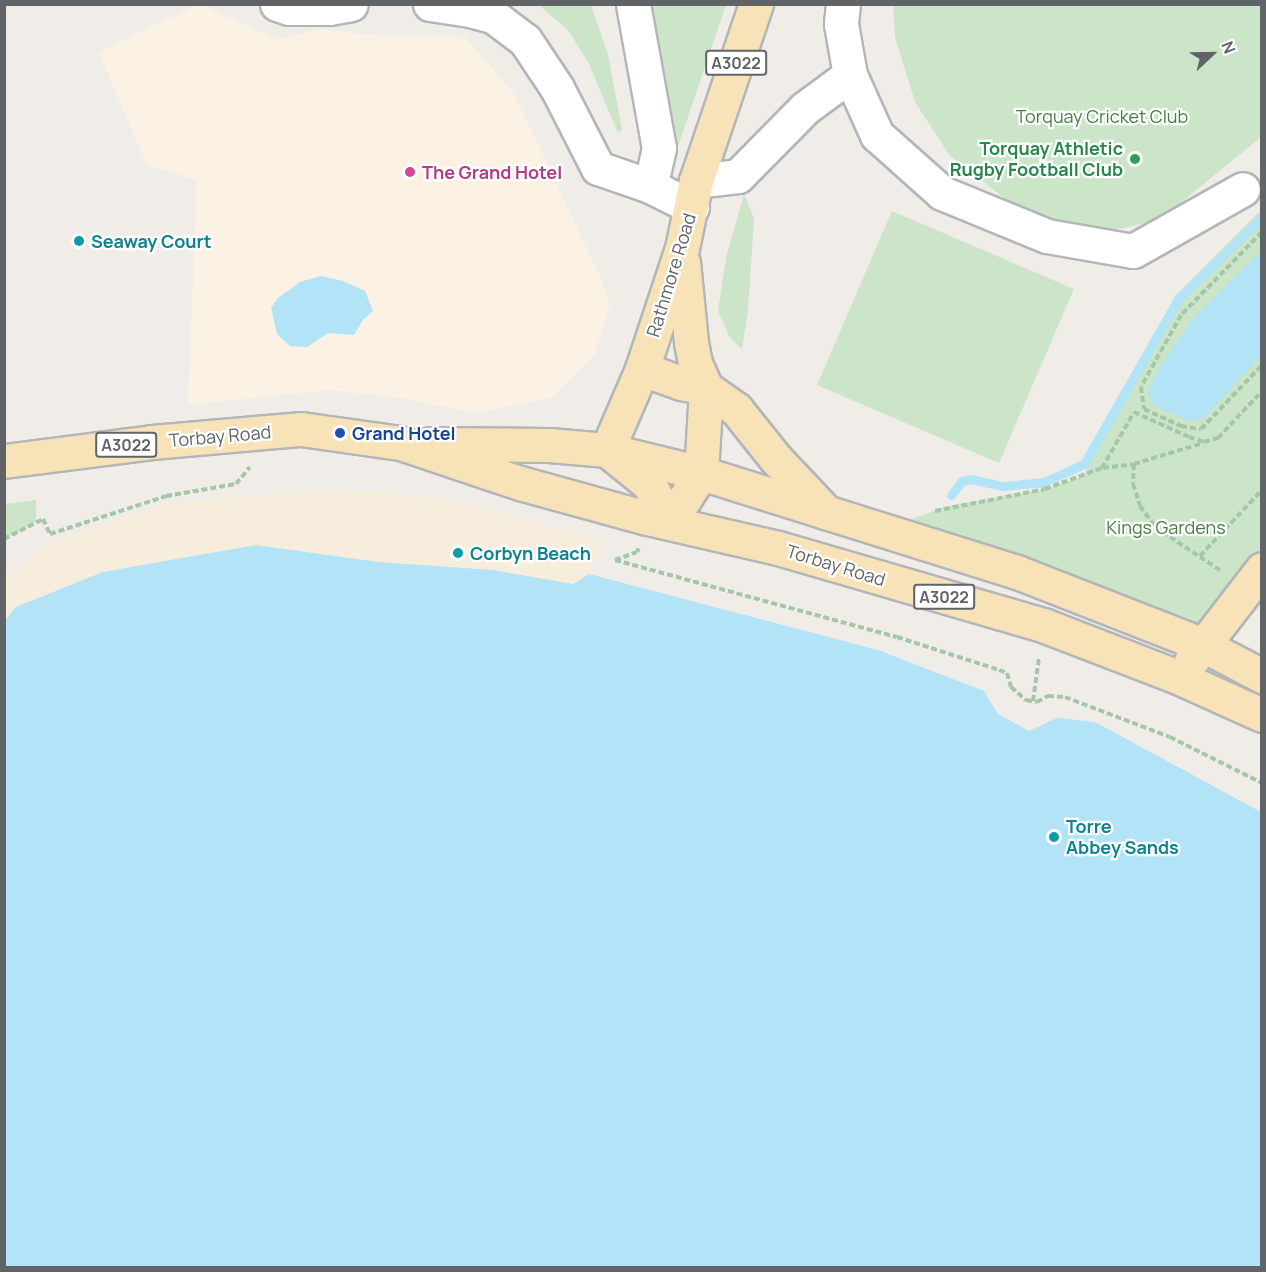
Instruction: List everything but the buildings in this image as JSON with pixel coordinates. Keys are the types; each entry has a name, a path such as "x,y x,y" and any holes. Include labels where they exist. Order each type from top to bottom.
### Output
{"main road":[{"name":"Rathmore Road","path":"607,450 642,369 682,248 694,194 756,4"},
{"name":"A3022","path":"670,522 700,473 706,388 695,363 691,342 682,248"},
{"name":"A3022","path":"642,369 681,383 706,388 736,410 776,459 828,514"},
{"name":"Torbay Road","path":"4,461 152,442 301,429 401,443 549,445 607,450 700,473 1017,572 1203,645 1262,676"},
{"name":"Torbay Road","path":"401,443 520,483 778,548 1043,625 1180,678 1262,715"},
{"path":"607,450 649,484 670,522"},
{"path":"1180,678 1262,569"}],"street":[{"path":"277,4 289,8 329,8 351,4"},
{"path":"430,4 493,16 525,40 557,88 598,168 650,186 694,194 738,176 806,108 850,75"},
{"path":"633,4 659,148 650,186"},
{"path":"843,4 841,24 850,75 877,135 942,193 1047,236 1132,251 1243,189"}],"path":[{"path":"1262,232 1181,315 1141,387 1144,410 1181,426 1201,429 1262,365"},
{"path":"881,530 948,506 1045,489 1102,468 1134,464 1218,438 1262,391"},
{"path":"1102,468 1134,412 1204,442"},
{"path":"4,539 42,519 50,534 166,496 236,484 278,431"},
{"path":"1134,464 1133,484 1140,506 1155,527 1222,571"},
{"path":"1200,556 1262,490"},
{"path":"615,560 897,637 999,670 1007,673 1011,687 1033,701 1037,702 1048,696 1065,697 1170,737 1262,783"},
{"path":"1033,701 1043,625"}],"shaded area":[{"path":"199,4 278,40 320,29 381,36 465,37 514,94 601,279 610,304 595,354 552,398 475,413 400,398 330,390 188,405 197,180 147,165 99,52"}],"green space":[{"path":"539,5 591,5 608,54 622,130 618,133 588,62 568,30"},
{"path":"646,5 726,5 676,152 675,150"},
{"name":"Torquay Athletic Rugby Football Club","path":"893,5 1261,5 1261,137 1161,219 1121,229 1077,227 1017,208 950,156 915,102 895,37"},
{"path":"744,194 754,218 748,311 742,349 730,338 718,311 726,258"},
{"name":"Kings Gardens","path":"1261,210 1261,569 1203,645 881,530 948,506 1045,489 1083,476 1175,296"},
{"path":"892,211 1074,289 999,463 817,385"},
{"path":"36,500 36,521 5,539 5,504"}],"sand":[{"path":"310,490 395,493 441,499 483,507 605,541 594,568 580,580 589,574 679,598 5,768 5,575 58,539 157,507 180,502"}],"water":[{"path":"1261,251 1261,355 1205,417 1189,421 1153,405 1148,392 1161,365 1194,318"},
{"path":"321,276 343,281 365,291 373,311 363,320 354,335 328,333 307,347 290,346 277,334 271,308 278,298 300,282"},
{"path":"256,545 378,562 493,570 573,584 589,574 878,650 984,691 998,714 1029,731 1057,718 1095,722 1261,812 1261,1267 5,1267 5,620 16,607 103,572"}],"waterway":[{"path":"951,495 962,481 970,479 1004,486 1044,482 1084,464 1178,299 1262,217"}],"place":[{"name":"Torquay Athletic Rugby Football Club","path":"1135,159"},
{"name":"The Grand Hotel","path":"410,172"},
{"name":"Seaway Court","path":"79,241"},
{"name":"Grand Hotel","path":"340,433"},
{"name":"Corbyn Beach","path":"458,553"},
{"name":"Torre Abbey Sands","path":"1054,837"}],"park label":[{"name":"Torquay Cricket Club","path":"1102,116"}]}
